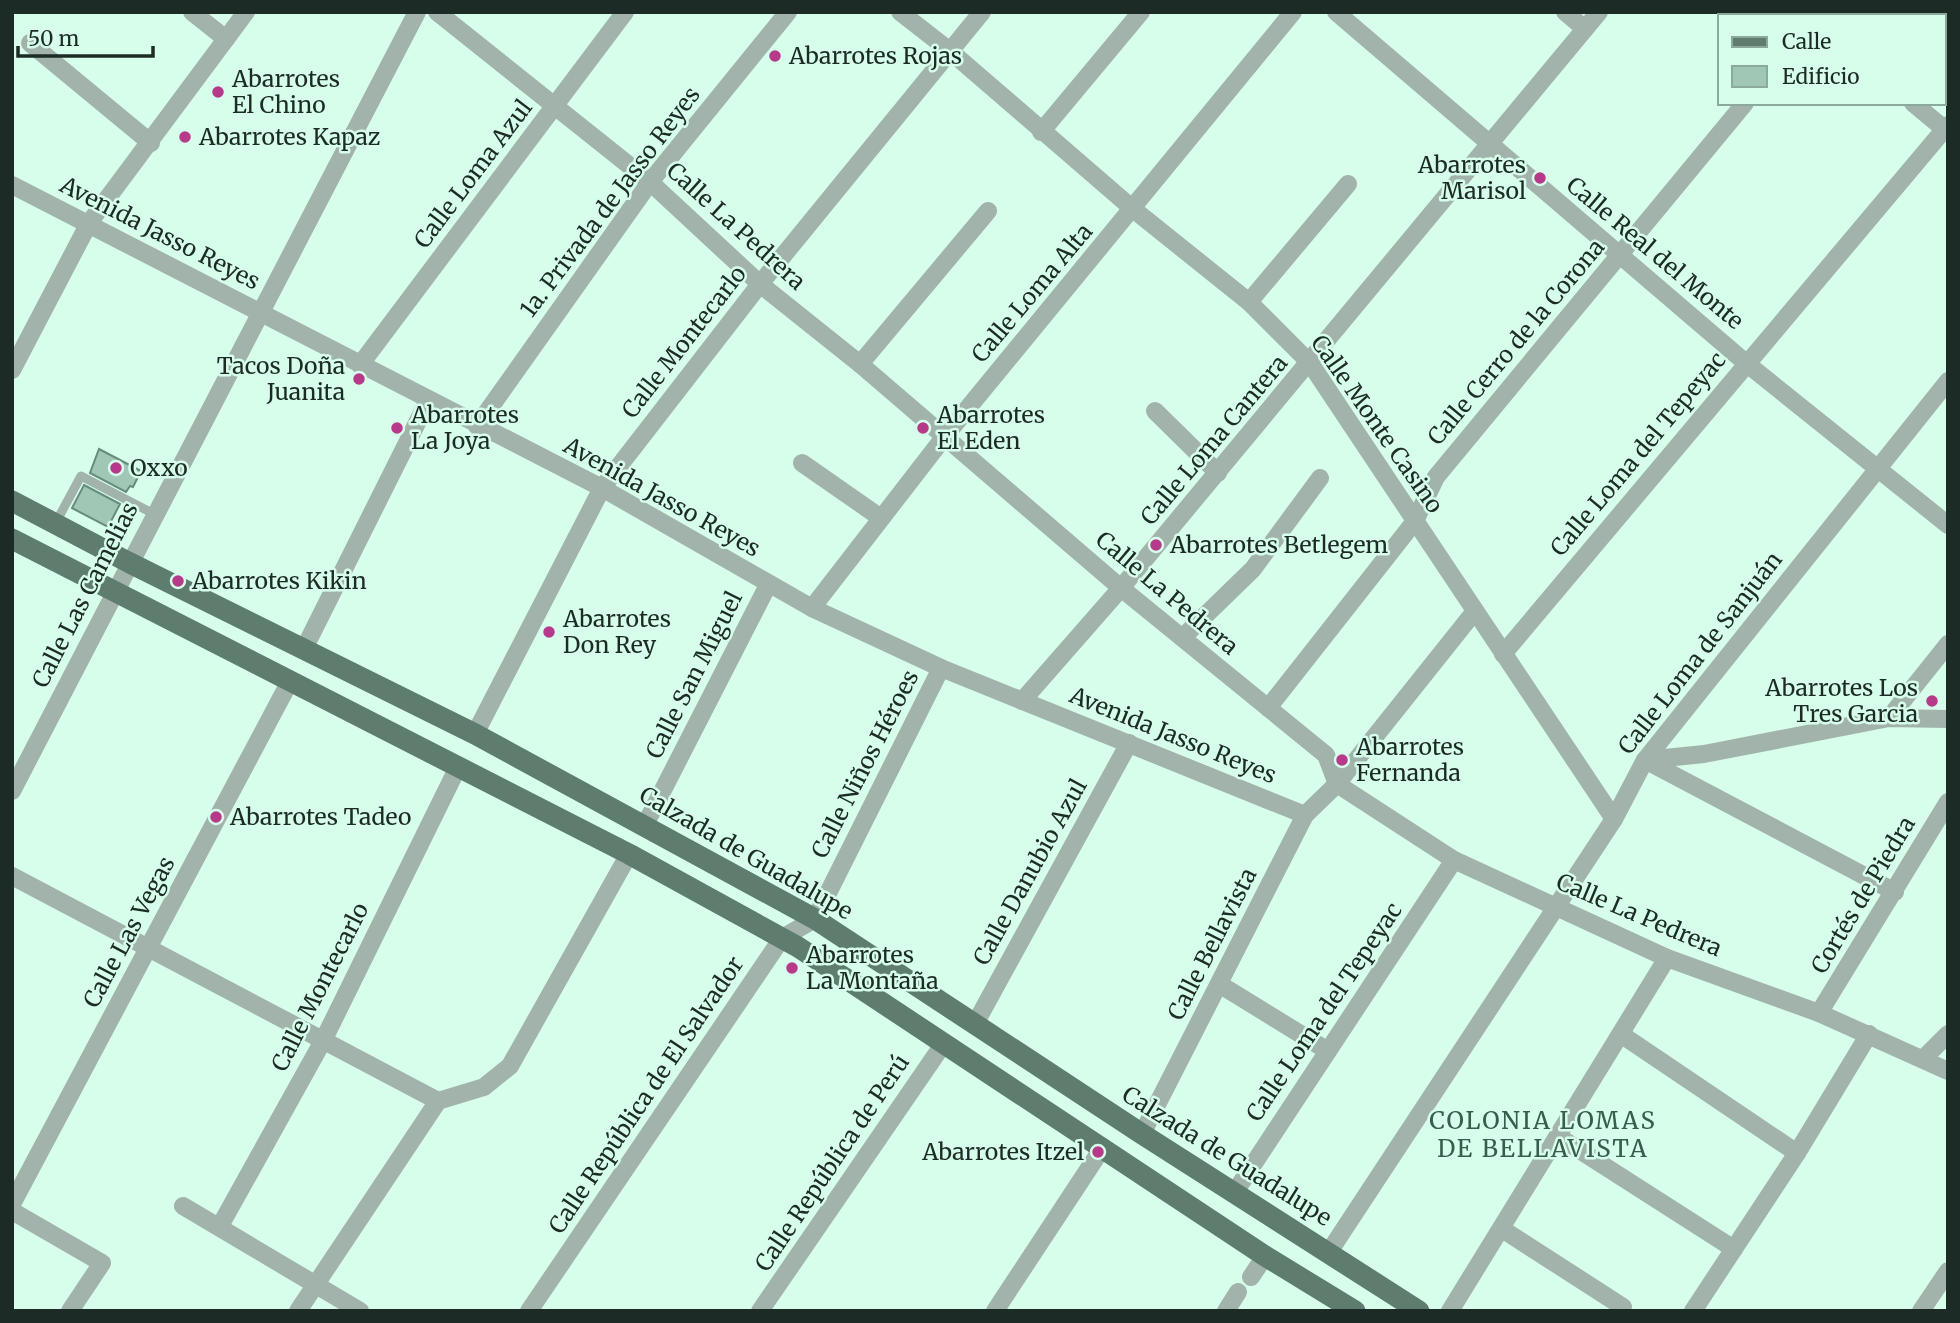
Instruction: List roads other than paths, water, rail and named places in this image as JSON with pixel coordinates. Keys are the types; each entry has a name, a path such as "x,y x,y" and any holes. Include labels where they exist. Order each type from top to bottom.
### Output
{"main road":[{"name":"Calzada de Guadalupe","path":"12,501 128,562 475,734 815,919 1142,1134 1419,1311"},
{"path":"12,539 289,683 629,854 782,938 1265,1255 1355,1311"}],"street":[{"path":"192,12 226,39"},
{"path":"12,370 89,223 246,12"},
{"name":"Calle Las Camelias","path":"12,791 128,562 262,313 417,12"},
{"name":"Calle La Pedrera","path":"437,12 650,182 760,284 860,364 1121,588 1326,755 1337,784 1454,860 1667,958 1819,1013 1948,1071"},
{"name":"Calle Loma Azul","path":"360,365 625,12"},
{"name":"1a. Privada de Jasso Reyes","path":"477,426 650,182 788,12"},
{"name":"Calle Monte Casino","path":"900,12 950,51 1133,209 1249,302 1310,363 1615,819"},
{"name":"Calle Montecarlo","path":"475,734 602,488 760,284 982,12"},
{"path":"1041,132 1141,12"},
{"name":"Calle Loma Alta","path":"812,608 945,436 1293,12"},
{"name":"Calle Real del Monte","path":"1336,12 1746,363 1948,525"},
{"path":"1565,12 1586,29"},
{"name":"Calle Loma Cantera","path":"1023,701 1310,363 1599,12"},
{"path":"30,43 151,143"},
{"name":"Calle Cerro de la Corona","path":"1268,708 1415,521 1436,477 1743,105"},
{"path":"1916,105 1947,128"},
{"name":"Calle Loma del Tepeyac","path":"1503,654 1947,128"},
{"path":"1249,302 1348,184"},
{"name":"Avenida Jasso Reyes","path":"12,185 602,488 812,608 941,668 1305,816"},
{"path":"860,364 988,211"},
{"name":"Calle Loma de Sanjuán","path":"1329,1252 1615,819 1644,760 1948,381"},
{"path":"303,649 428,401"},
{"path":"1155,411 1217,473"},
{"path":"802,463 881,518"},
{"path":"1183,637 1253,569 1320,478"},
{"name":"Calle San Miguel","path":"645,825 768,584"},
{"path":"1337,784 1475,611"},
{"path":"1888,718 1948,644"},
{"name":"Calle Niños Héroes","path":"815,919 941,668"},
{"name":"Calle Las Vegas","path":"12,1204 289,683"},
{"path":"1644,760 1704,754 1888,718 1948,719"},
{"name":"Calle Danubio Azul","path":"975,1024 1129,743"},
{"path":"1644,760 1895,892"},
{"name":"Calle Montecarlo","path":"220,1226 324,1039 458,766"},
{"name":"Calle Bellavista","path":"1142,1134 1305,816 1337,784"},
{"name":"Cortés de Piedra","path":"1819,1013 1948,802"},
{"path":"298,1311 438,1101 484,1087 510,1066 629,854"},
{"name":"Calle Loma del Tepeyac","path":"1234,1192 1454,860"},
{"path":"12,876 438,1101"},
{"name":"Calle República de El Salvador","path":"529,1311 782,938 815,919"},
{"path":"1450,1311 1667,958"},
{"path":"1219,984 1328,1051"},
{"path":"1693,1311 1797,1153 1869,1034"},
{"path":"1923,1059 1948,1034"},
{"path":"1622,1035 1797,1153"},
{"name":"Calle República de Perú","path":"760,1311 944,1043"},
{"path":"1559,1137 1734,1248"},
{"path":"995,1311 1104,1147"},
{"path":"183,1206 317,1283 360,1311"},
{"path":"12,1211 102,1263 70,1311"},
{"path":"1502,1229 1623,1307"},
{"path":"1251,1277 1265,1255"},
{"path":"1921,1311 1948,1271"},
{"path":"1226,1311 1238,1292"}],"lane":[{"path":"55,524 81,476 154,514"}],"place":[{"name":"Abarrotes Rojas","path":"775,56"},
{"name":"Abarrotes El Chino","path":"218,92"},
{"name":"Abarrotes Kapaz","path":"185,137"},
{"name":"Abarrotes Marisol","path":"1540,178"},
{"name":"Tacos Doña Juanita","path":"359,379"},
{"name":"Abarrotes La Joya","path":"397,428"},
{"name":"Abarrotes El Eden","path":"923,428"},
{"name":"Oxxo","path":"116,468"},
{"name":"Abarrotes Betlegem","path":"1156,545"},
{"name":"Abarrotes Kikin","path":"178,581"},
{"name":"Abarrotes Don Rey","path":"549,632"},
{"name":"Abarrotes Los Tres Garcia","path":"1932,701"},
{"name":"Abarrotes Fernanda","path":"1342,760"},
{"name":"Abarrotes Tadeo","path":"216,817"},
{"name":"Abarrotes La Montaña","path":"792,968"},
{"name":"Abarrotes Itzel","path":"1098,1152"}],"district":[{"name":"COLONIA LOMAS DE BELLAVISTA","path":"1543,1135"}]}
